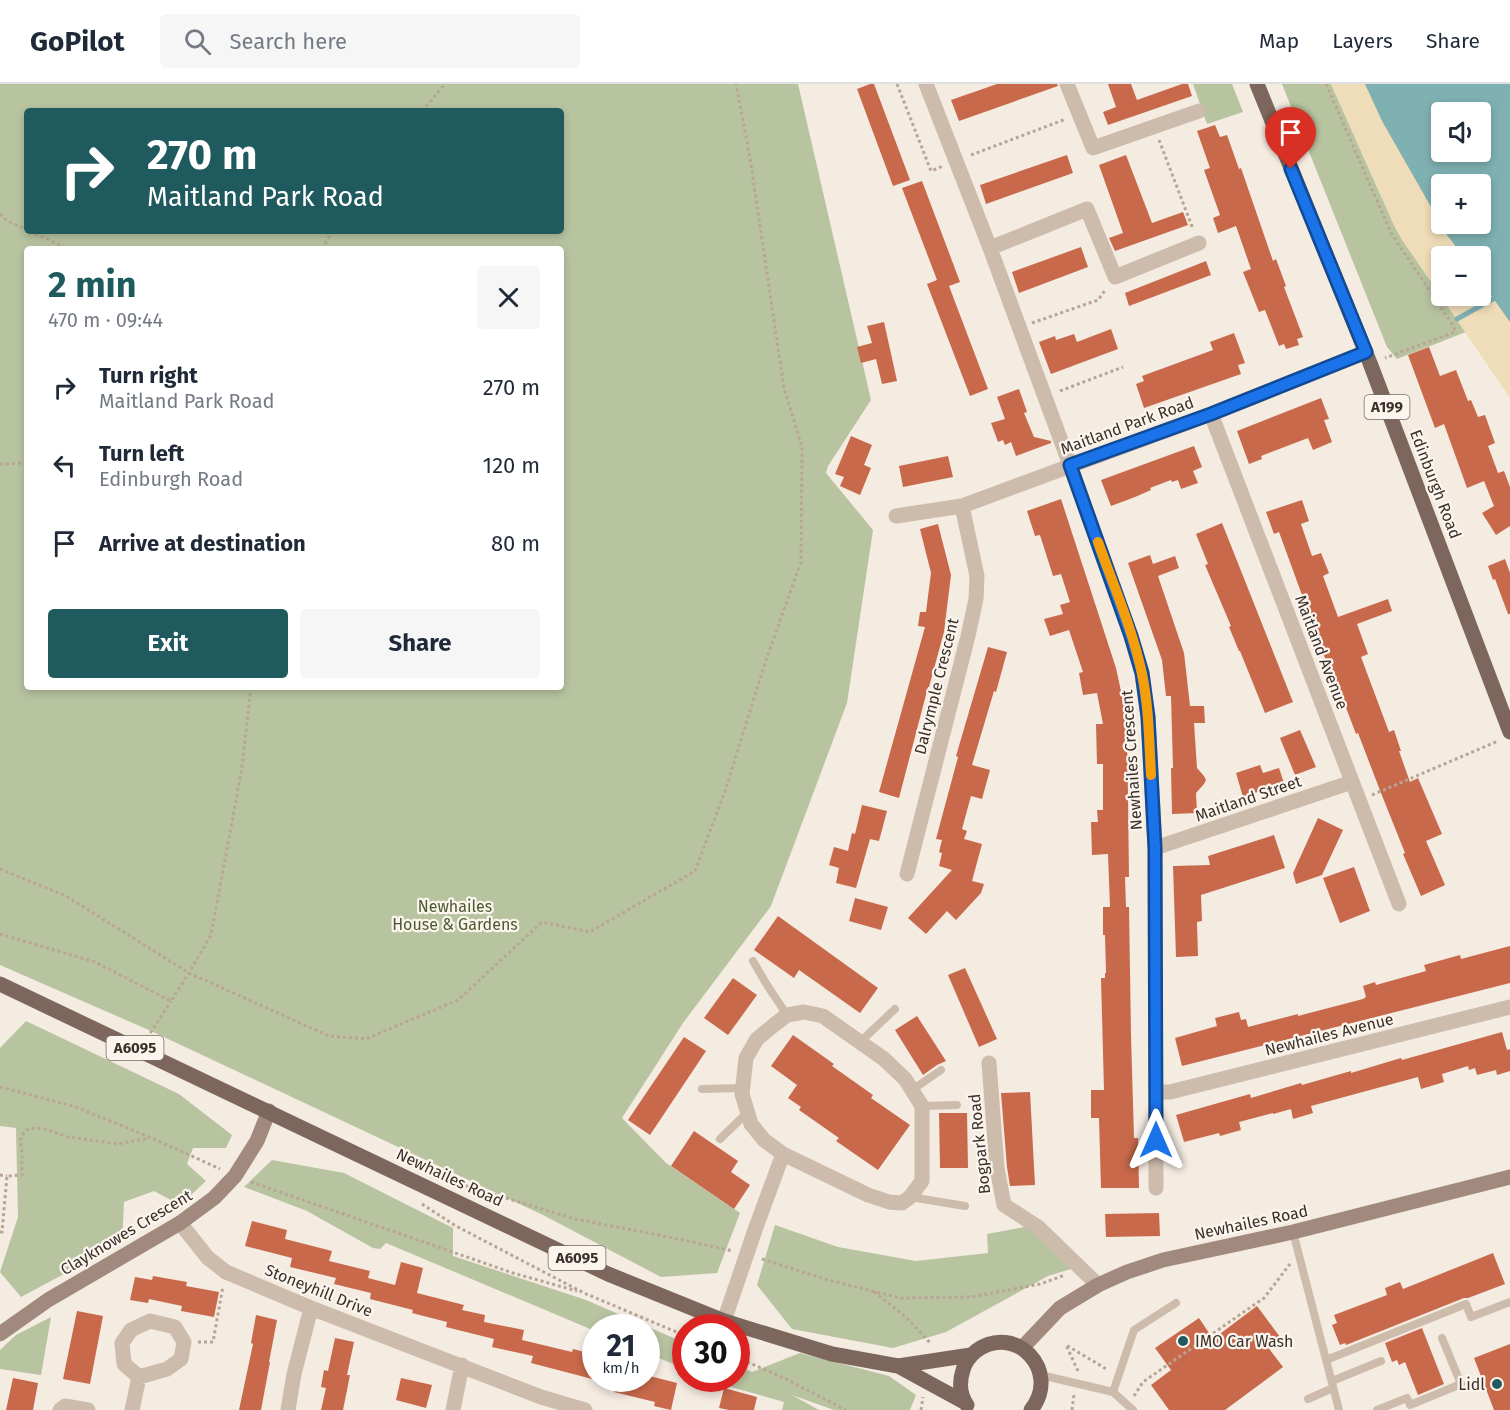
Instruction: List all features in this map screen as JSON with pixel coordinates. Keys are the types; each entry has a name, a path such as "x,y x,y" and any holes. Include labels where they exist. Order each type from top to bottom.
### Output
{"main road":[{"name":"Edinburgh Road","path":"1257,84 1368,358 1505,736"},
{"name":"Newhailes Road","path":"0,984 608,1274 707,1314"},
{"name":"Clayknowes Crescent","path":"0,1334 48,1300 180,1223 214,1198 236,1176 258,1141 270,1111"},
{"name":"Newhailes Road","path":"968,1406 960,1390 960,1377 971,1355 995,1342 1009,1343 1022,1348 1060,1308 1098,1285 1127,1272 1163,1260 1293,1232 1510,1177"},
{"name":"Newhailes Road","path":"750,1329 832,1354 898,1366 971,1355"},
{"path":"1022,1348 1031,1355 1041,1376 1041,1389 1037,1402 1031,1410"},
{"name":"Newhailes Road","path":"898,1366 968,1406"}],"street":[{"name":"Newhailes Crescent","path":"927,84 1070,465 1142,673 1148,717 1155,848 1156,1188"},
{"path":"1067,84 1093,148 1199,111"},
{"path":"990,248 1087,209 1115,277 1198,243"},
{"name":"Maitland Park Road","path":"896,516 962,506 1368,358"},
{"name":"Maitland Avenue","path":"1211,414 1398,904"},
{"name":"Dalrymple Crescent","path":"907,874 976,599 977,576 962,506"},
{"name":"Maitland Street","path":"1155,848 1352,782"},
{"name":"Newhailes Avenue","path":"1156,1092 1170,1092 1510,1007"},
{"path":"804,1012 823,1016 860,1042 884,1059 905,1079 922,1106 922,1181 910,1197 902,1203 889,1202 868,1195 783,1154 764,1140 751,1124 742,1094 746,1058 757,1039 788,1015 804,1012"},
{"name":"Bogpark Road","path":"989,1063 997,1168 1004,1205 1038,1227 1098,1285"},
{"path":"726,1314 783,1154"},
{"name":"Stoneyhill Drive","path":"180,1223 208,1258 226,1272 311,1308 541,1397 585,1410"},
{"path":"288,1410 294,1374 311,1308"},
{"path":"150,1321 175,1327 184,1342 180,1359 167,1369 139,1377 124,1364 122,1343 131,1330 150,1321"},
{"path":"453,1410 462,1365"},
{"path":"132,1410 139,1377"},
{"path":"60,1410 65,1406 87,1410"}],"lane":[{"path":"753,961 788,1015"},
{"path":"860,1042 896,1010"},
{"path":"912,1090 941,1070"},
{"path":"702,1089 743,1088"},
{"path":"922,1106 957,1105"},
{"path":"720,1139 748,1112"},
{"path":"910,1197 965,1206"},
{"path":"1293,1232 1339,1410"},
{"path":"1326,1360 1466,1304 1471,1317 1510,1302"},
{"path":"1113,1392 1134,1330 1176,1303"},
{"path":"1377,1410 1407,1398 1410,1405 1461,1384 1442,1338"},
{"path":"1308,1399 1381,1361"},
{"path":"1041,1376 1113,1392 1130,1407"}],"path":[{"path":"425,108 445,84"},
{"path":"0,869 66,896 189,973 330,1036 366,1039 458,1000 542,922 590,932 695,871 724,794 766,660 801,562 802,447 784,388 750,158 736,84"},
{"path":"897,84 930,171"},
{"path":"1326,84 1391,233 1454,327 1455,332 1368,358"},
{"path":"956,161 1079,114"},
{"path":"1154,127 1198,243"},
{"path":"0,214 6,220 24,228"},
{"path":"36,234 62,246"},
{"path":"1019,328 1098,300 1115,277"},
{"path":"1045,397 1123,367"},
{"path":"0,464 24,463"},
{"path":"141,1051 211,935 242,767 251,690"},
{"path":"1360,801 1505,736"},
{"path":"0,934 95,962 171,1001"},
{"path":"0,1087 73,1106 236,1176 513,1273 584,1293"},
{"path":"0,1175 22,1175 20,1141 29,1128 45,1129 68,1137 117,1144 152,1138"},
{"path":"0,1232 2,1233 7,1176"},
{"path":"421,1204 456,1226 584,1293 672,1330"},
{"path":"1130,1407 1143,1382 1264,1298 1286,1268 1299,1255"},
{"path":"184,1342 213,1342 226,1272"},
{"path":"873,1291 907,1318 932,1346 931,1361"},
{"path":"1075,1383 1080,1376 1075,1361 1066,1346 1139,1388"},
{"path":"750,1364 786,1379 846,1410"}],"green space":[{"name":"Newhailes House & Gardens","path":"0,84 798,84 871,400 828,466 826,473 873,530 847,703 771,906 683,1023 622,1118 666,1163 740,1213 717,1273 661,1277 543,1215 151,1031 0,965"},
{"path":"1193,84 1232,84 1243,112 1207,124"},
{"path":"1282,84 1331,84 1394,225 1431,281 1431,306 1448,306 1466,332 1397,359 1387,347"},
{"path":"26,1021 179,1094 232,1135 226,1148 193,1148 187,1164 206,1181 180,1205 154,1191 124,1202 122,1243 21,1297 0,1272 18,1217 16,1128 0,1126 0,1048"},
{"path":"272,1160 344,1173 453,1228 453,1256 586,1300 618,1314 582,1314 582,1326 386,1243 380,1249 373,1248 307,1211 244,1187"},
{"path":"775,1225 838,1247 916,1261 988,1253 987,1234 1030,1226 1074,1268 1048,1276 946,1332 893,1348 792,1329 757,1285"},
{"path":"51,1317 41,1375 0,1369 0,1350 16,1335"},
{"path":"660,1332 672,1337 672,1364 660,1358"},
{"path":"800,1353 889,1376 916,1395 910,1410 834,1410 792,1395 819,1410 782,1410 784,1402 749,1392 750,1371"}],"sand":[{"path":"1331,84 1510,84 1510,398 1447,306 1491,306 1491,246 1431,246 1431,282 1401,238"}],"water":[{"path":"1365,84 1510,84 1510,322 1491,295 1491,246 1455,246 1446,234 1491,234 1491,174 1431,174 1431,207 1382,121"}],"building":[{"path":"874,84 910,180 893,186 857,89"},
{"path":"997,84 1057,84 1058,86 959,121 951,100"},
{"path":"1108,84 1131,84 1137,100 1182,84 1188,84 1192,96 1108,125 1103,112 1116,107"},
{"path":"1215,125 1220,137 1227,135 1239,169 1241,168 1273,261 1276,259 1303,337 1297,339 1299,345 1286,349 1284,344 1279,346 1265,310 1259,312 1243,272 1251,269 1236,226 1218,233 1213,218 1220,215 1204,170 1210,168 1197,131"},
{"path":"1067,155 1073,173 986,204 980,185"},
{"path":"1126,155 1152,223 1183,212 1188,225 1115,251 1109,238 1123,233 1099,165"},
{"path":"922,181 960,282 949,286 988,389 970,396 927,284 937,280 902,188"},
{"path":"1081,247 1088,267 1019,293 1012,272"},
{"path":"1206,261 1211,275 1129,306 1125,293"},
{"path":"884,322 897,381 882,384 876,359 861,363 857,347 872,343 867,326"},
{"path":"1111,329 1118,349 1051,374 1039,342 1055,336 1056,340 1074,334 1077,342"},
{"path":"1234,333 1245,363 1238,365 1241,374 1144,408 1136,384 1144,381 1142,376 1213,350 1210,342"},
{"path":"1429,347 1440,376 1456,370 1468,401 1471,400 1478,417 1485,415 1495,443 1488,446 1498,473 1504,471 1510,487 1510,526 1496,535 1482,513 1494,506 1484,481 1467,488 1444,424 1435,428 1408,355"},
{"path":"1019,389 1027,412 1024,413 1034,437 1051,441 1051,443 1016,456 1011,442 1005,445 1003,440 998,442 991,423 1005,419 997,397"},
{"path":"1321,398 1329,419 1324,420 1332,442 1313,450 1308,438 1261,456 1262,459 1249,464 1237,431"},
{"path":"851,436 872,445 864,465 871,468 860,495 840,486 844,477 835,474"},
{"path":"1194,446 1202,467 1193,471 1198,483 1181,489 1178,480 1172,482 1171,480 1111,506 1101,480"},
{"path":"948,456 953,477 903,487 899,466"},
{"path":"1061,499 1116,668 1127,719 1129,877 1125,877 1126,907 1129,907 1134,1138 1138,1138 1139,1188 1101,1188 1099,1118 1091,1118 1091,1090 1104,1090 1101,978 1105,978 1106,973 1103,907 1110,907 1108,854 1092,855 1091,822 1098,822 1097,810 1103,810 1103,764 1097,764 1096,724 1103,724 1097,693 1083,695 1079,673 1083,672 1069,630 1050,636 1044,619 1063,614 1060,605 1070,602 1061,574 1053,576 1040,535 1035,536 1027,511"},
{"path":"1302,500 1309,521 1301,524 1312,556 1321,553 1329,573 1323,576 1338,617 1388,599 1392,611 1357,624 1368,654 1361,657 1389,732 1394,730 1410,782 1418,778 1442,834 1426,841 1445,885 1421,896 1358,733 1356,734 1331,668 1329,669 1279,532 1274,534 1266,512"},
{"path":"1222,523 1293,702 1265,713 1205,565 1208,564 1196,534"},
{"path":"938,524 951,575 944,632 899,798 879,792 925,627 918,626 920,612 926,612 931,573 920,529"},
{"path":"1150,555 1153,564 1175,556 1179,568 1158,576 1184,653 1190,706 1204,706 1205,723 1194,723 1197,768 1206,780 1196,793 1197,813 1172,814 1171,696 1166,696 1162,660 1128,563"},
{"path":"1505,559 1510,573 1510,614 1508,614 1488,566"},
{"path":"988,647 1007,652 972,765 990,770 982,799 971,796 962,829 967,831 964,839 982,844 972,881 984,884 981,893 956,920 947,911 926,934 908,918 952,870 939,866 942,840 936,839 958,757 956,756"},
{"path":"1300,730 1316,767 1295,775 1280,738"},
{"path":"1260,765 1263,773 1279,768 1284,783 1243,797 1236,773"},
{"path":"862,805 887,811 879,841 870,839 856,888 836,883 839,868 829,865 834,847 848,851"},
{"path":"1318,818 1343,830 1322,875 1296,884 1293,873"},
{"path":"1274,835 1285,868 1201,895 1202,921 1197,922 1198,956 1176,957 1173,866 1210,865 1208,856"},
{"path":"1354,867 1370,911 1340,923 1323,878"},
{"path":"855,898 888,907 881,930 849,921"},
{"path":"778,916 878,988 860,1013 799,970 794,978 754,950"},
{"path":"1510,946 1510,983 1182,1066 1175,1038 1217,1026 1215,1018 1239,1012 1241,1020 1246,1019 1248,1027 1298,1014 1298,1016 1363,999 1366,997 1363,986 1375,982 1376,985 1426,971 1424,965 1460,955 1461,959"},
{"path":"965,968 997,1039 979,1047 948,975"},
{"path":"733,978 757,995 728,1035 704,1018"},
{"path":"917,1016 946,1061 923,1075 895,1030"},
{"path":"1502,1032 1507,1050 1510,1049 1510,1071 1497,1075 1496,1070 1477,1075 1475,1068 1469,1070 1468,1066 1442,1074 1444,1082 1421,1089 1418,1077 1311,1106 1313,1113 1293,1119 1291,1109 1239,1122 1241,1130 1184,1142 1176,1115 1250,1094 1251,1098 1301,1083 1302,1085 1351,1071 1351,1073"},
{"path":"793,1035 873,1095 871,1098 910,1125 878,1170 836,1141 839,1138 799,1110 801,1107 788,1098 797,1085 771,1066"},
{"path":"684,1037 706,1051 650,1135 628,1120"},
{"path":"1030,1092 1035,1185 1010,1186 1001,1093"},
{"path":"939,1113 967,1113 968,1168 940,1168"},
{"path":"694,1131 738,1161 731,1172 750,1185 734,1209 671,1166"},
{"path":"1159,1213 1160,1236 1106,1237 1105,1214"},
{"path":"252,1221 287,1230 285,1239 332,1251 329,1261 370,1271 368,1278 395,1285 401,1262 423,1268 417,1293 464,1305 462,1310 485,1315 484,1322 524,1330 522,1340 572,1352 573,1349 582,1351 582,1376 531,1363 533,1356 492,1347 494,1339 446,1327 447,1322 370,1299 371,1293 334,1284 336,1278 290,1267 292,1258 245,1246"},
{"path":"1493,1253 1505,1284 1346,1345 1345,1343 1340,1345 1332,1325 1337,1323 1334,1315 1387,1295 1385,1288 1400,1282 1403,1289"},
{"path":"153,1276 187,1282 186,1286 219,1292 214,1317 181,1311 182,1306 149,1299 148,1303 130,1300 135,1277 152,1280"},
{"path":"1257,1306 1280,1337 1267,1346 1283,1367 1225,1410 1169,1410 1151,1385 1171,1370 1155,1348 1199,1318 1213,1339"},
{"path":"77,1311 103,1316 90,1384 63,1379"},
{"path":"256,1315 277,1320 270,1362 261,1410 239,1410 253,1344 251,1343"},
{"path":"1422,1328 1444,1384 1418,1395 1405,1362 1399,1365 1397,1360 1392,1362 1385,1343"},
{"path":"335,1338 354,1342 347,1375 350,1375 343,1410 321,1410 326,1388 321,1387 324,1370 328,1371"},
{"name":"Lidl","path":"1510,1344 1510,1410 1494,1410 1474,1358"},
{"path":"13,1378 38,1383 33,1410 6,1410"},
{"path":"401,1378 432,1385 426,1408 396,1400"},
{"path":"660,1379 672,1382 672,1392 675,1392 671,1410 654,1406 655,1402 614,1392 660,1392"},
{"path":"723,1392 739,1392 757,1397 754,1410 719,1408"}],"waterway":[{"path":"1457,319 1493,299"}],"slow traffic":[{"path":"1098,542 1142,673 1148,717 1151,775"}],"place":[{"name":"IMO Car Wash","path":"1183,1341"},
{"name":"Lidl","path":"1497,1384"}],"route":[{"path":"1156,1140 1155,848 1148,717 1142,673 1131,636 1070,465 1211,414 1366,352 1291,169"}]}
